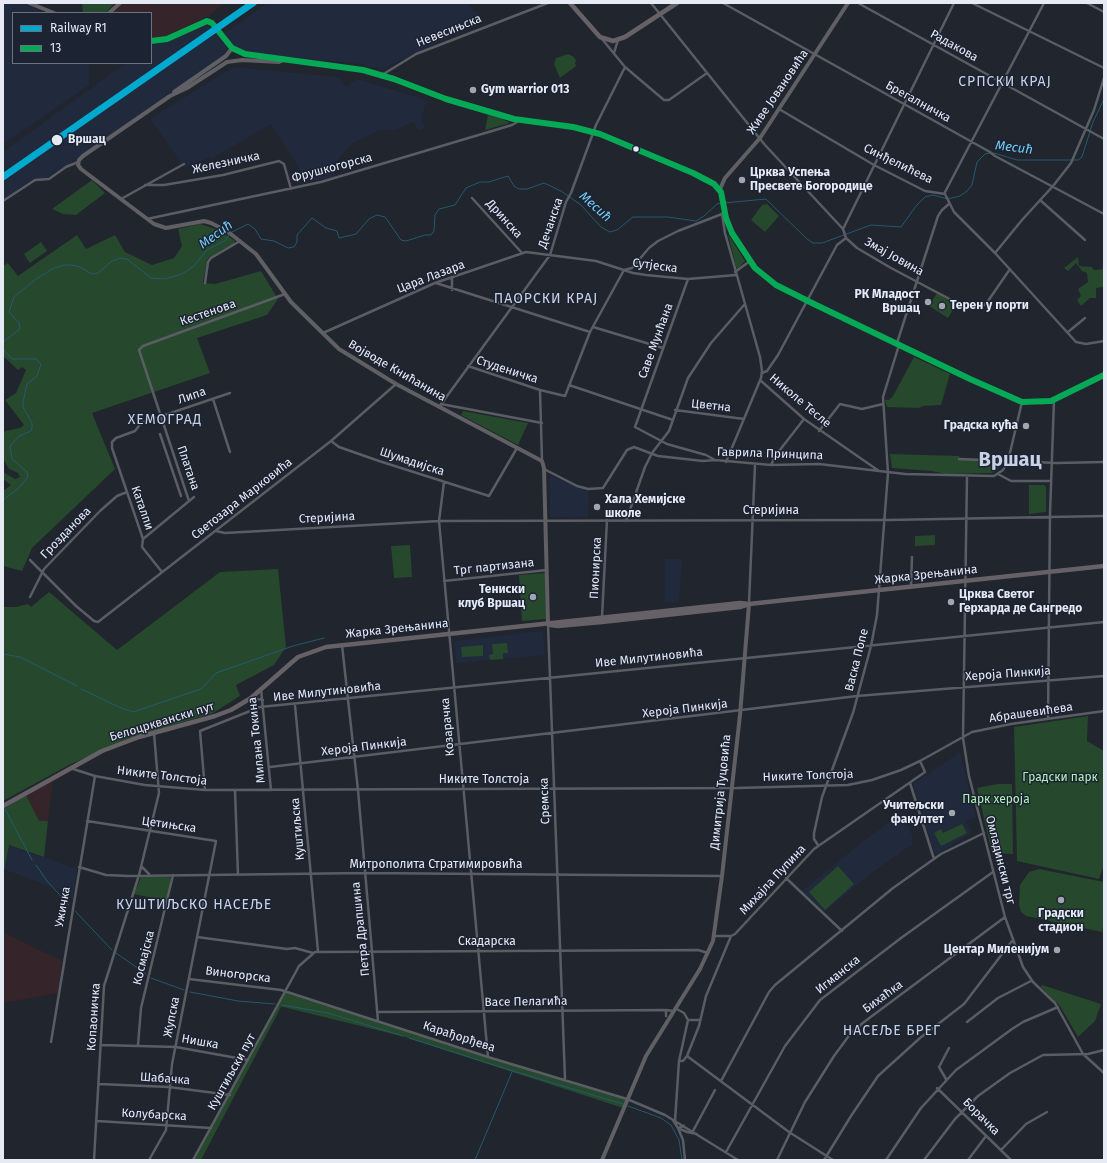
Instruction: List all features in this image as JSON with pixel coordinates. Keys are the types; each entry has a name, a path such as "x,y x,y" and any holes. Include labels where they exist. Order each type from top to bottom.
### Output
{"main road":[{"path":"570,3 600,36 609,41 618,40 677,3"},
{"name":"Жарка Зрењанина","path":"548,624 558,626 602,622 740,607 749,604 1104,566"},
{"name":"Жарка Зрењанина","path":"261,689 298,657 318,648 342,644 548,624 557,621 740,603 749,604"},
{"name":"Белоцрквански пут","path":"3,806 69,768 108,748 224,713 251,698 261,689"}],"street":[{"path":"29,3 52,12"},
{"path":"111,12 120,3"},
{"name":"Невесињска","path":"382,75 416,54 548,3"},
{"name":"Змај Јовина","path":"651,3 760,138 843,230 846,237 862,252 960,304 977,309 981,308 1010,269"},
{"name":"Брегалничка","path":"723,3 971,141 995,156 1054,186 1104,214"},
{"name":"Живе Јовановића","path":"720,189 725,178 760,138 816,55 848,3"},
{"name":"Радакова","path":"858,3 1104,139"},
{"path":"843,230 903,104 954,3"},
{"path":"972,3 1104,68"},
{"path":"944,194 1044,3"},
{"path":"1087,3 1104,12"},
{"path":"152,41 167,39 207,21 212,23 232,48 245,54 344,66 382,75 446,99 519,121 573,127 593,132 693,173 720,189 724,200 724,207 729,227 758,272 769,280 808,302 1022,402 1042,402 1054,400 1104,375"},
{"path":"600,36 625,67 666,101 707,73"},
{"path":"614,54 614,49 618,40"},
{"path":"3,201 35,180 49,179 66,167 78,162 83,156 226,56 232,48"},
{"path":"170,96 232,61 242,60 273,62 286,59"},
{"name":"Дечанска","path":"440,406 550,255 568,198 593,132 625,67"},
{"path":"995,253 1040,200 1054,186 1071,163 1087,130 1104,78"},
{"path":"188,82 193,84"},
{"path":"181,90 188,82"},
{"name":"Синђелићева","path":"779,109 874,165 925,190 947,196 956,215 995,253 1076,342 1086,344 1104,341"},
{"name":"Фрушкогорска","path":"146,219 321,182 431,150 512,125 519,121"},
{"name":"Железничка","path":"145,185 164,185 223,175 279,161 284,164 291,189"},
{"name":"Војводе Книћанина","path":"78,162 81,169 146,219 161,227 174,227 204,222 211,223 227,231 256,254 285,294 338,349 396,384 542,461"},
{"path":"121,199 184,164"},
{"name":"Дринска","path":"472,198 522,253"},
{"path":"1040,200 1085,240"},
{"name":"Васка Попе","path":"818,845 814,839 814,833 826,786 857,696 872,646 880,590 888,473 883,404 884,390 916,281 938,216 949,203"},
{"path":"673,420 569,386 590,332 624,270 632,268 649,248 658,241 682,229 722,214 724,207"},
{"name":"Николе Тесле","path":"722,214 735,274 760,357 762,373 760,380 804,419 879,472"},
{"path":"725,233 729,227"},
{"path":"762,373 767,370 775,360 808,302 837,245 846,237"},
{"path":"205,283 208,262 211,258 233,247 240,241"},
{"name":"Цара Лазара","path":"322,334 435,283 522,253 531,252 550,255"},
{"name":"Сутјеска","path":"550,255 596,261 633,273 688,279 735,274"},
{"path":"735,274 750,261"},
{"path":"632,268 633,273"},
{"path":"452,278 452,290"},
{"name":"Саве Мунћана","path":"663,441 634,427 688,279"},
{"path":"435,283 452,290 590,332"},
{"name":"Кестенова","path":"139,350 143,346 285,294"},
{"path":"626,521 645,467 652,453 663,441 695,366 720,332 744,305"},
{"path":"1068,332 1085,318"},
{"path":"593,327 663,348"},
{"name":"Платана","path":"139,350 189,501"},
{"name":"Студеничка","path":"468,366 563,397 569,386"},
{"path":"726,462 760,380"},
{"name":"Светозара Марковића","path":"44,572 76,606 96,622 216,532 331,441 396,384"},
{"path":"540,390 542,461"},
{"name":"Липа","path":"112,444 116,438 135,430 140,424 230,393"},
{"path":"212,399 230,452"},
{"path":"1048,719 1047,680 1049,564 1054,400"},
{"path":"1022,402 1008,461 1003,470 998,474 1011,481 1051,481"},
{"path":"820,431 840,404 862,408 883,404"},
{"name":"Војводе Книћанина","path":"440,406 460,408 542,424"},
{"name":"Војводе Книћанина","path":"457,416 460,408"},
{"name":"Цветна","path":"675,410 744,419"},
{"path":"771,465 780,450 804,419"},
{"path":"160,434 181,496"},
{"name":"Шумадијска","path":"331,441 339,447 488,496 517,447"},
{"path":"663,441 706,455 714,460"},
{"name":"Каталпи","path":"112,444 143,538 142,545 144,550 162,572"},
{"name":"Гаврила Принципа","path":"544,468 577,486 597,489 603,488 630,447 634,447 667,457 703,461 714,460 755,465 819,464 888,473 967,476 998,474"},
{"path":"959,459 1052,463 1104,462"},
{"name":"Сремска","path":"542,461 544,468 546,521 548,624 565,1080"},
{"name":"Димитрија Туцовића","path":"602,1160 646,1056 708,953 714,936 740,711 749,604 755,465"},
{"path":"174,476 180,474"},
{"name":"Омладински трг","path":"967,476 964,637 964,753 1005,917 1024,967 1032,981 1047,994 1058,1007 1083,1054 1104,1073"},
{"path":"439,521 444,482"},
{"name":"Грозданова","path":"30,597 44,572 44,569 100,511 117,496 127,492"},
{"path":"143,538 194,497"},
{"name":"Стеријина","path":"216,532 225,534 439,521 884,520 1104,516"},
{"name":"Пионирска","path":"602,617 607,520"},
{"name":"Козарачка","path":"439,521 448,634 488,1057"},
{"path":"911,587 912,558"},
{"path":"30,560 44,572"},
{"name":"Трг партизана","path":"444,581 547,570"},
{"name":"Иве Милутиновића","path":"205,790 200,739 201,730 264,706 295,705 551,677 1104,622"},
{"name":"Петра Драпшина","path":"342,644 358,790 372,951 379,1012 378,1021"},
{"name":"Хероја Пинкија","path":"270,767 857,696 964,686 1104,676"},
{"name":"Милана Токина","path":"261,689 264,706 271,790"},
{"path":"251,698 263,700"},
{"name":"Куштиљска","path":"295,705 318,951"},
{"name":"Абрашевићева","path":"963,738 972,732 987,728 1104,711"},
{"name":"Копаоничка","path":"94,1160 106,977 142,867 159,793 154,733"},
{"name":"Никите Толстоја","path":"69,768 94,776 158,786 205,790 732,788 826,786 861,783 901,770 963,738"},
{"name":"Михајла Пупина","path":"688,1056 706,996 729,937 735,934 818,845 925,772 920,761"},
{"name":"Ужичка","path":"51,1042 94,776"},
{"path":"910,783 934,859"},
{"path":"235,790 238,875"},
{"name":"Цетињска","path":"87,821 150,832 216,841 210,875"},
{"path":"720,1081 772,989 893,888 934,859 984,833"},
{"name":"Митрополита Стратимировића","path":"79,867 106,875 365,873 722,876"},
{"path":"142,867 149,875"},
{"name":"Игманска","path":"726,1152 785,1046 820,1000 901,938 994,872"},
{"name":"Космајска","path":"138,1046 141,1008 172,875"},
{"name":"Жупска","path":"149,1160 164,1133 166,1125 169,1088 176,1047 210,875"},
{"path":"786,878 842,931"},
{"name":"Бихаћка","path":"777,1160 789,1132 819,1079 834,1056 858,1027 1005,917"},
{"path":"714,936 729,937"},
{"path":"197,937 287,949 295,948 313,953"},
{"path":"824,1160 850,1116 878,1076 920,1038 964,1004 1013,941"},
{"name":"Скадарска","path":"285,991 299,966 313,953 318,951 698,950 708,953"},
{"name":"Виногорска","path":"189,979 285,991"},
{"path":"967,1022 998,998 1032,981"},
{"name":"Карађорђева","path":"285,991 488,1057 627,1099 674,1120 738,1160"},
{"name":"Куштиљски пут","path":"193,1160 230,1095 285,991"},
{"path":"886,1160 921,1108 946,1079 973,1055 1012,1029 1023,1022 1058,1007"},
{"path":"666,1010 666,1016"},
{"path":"674,1010 686,1014 688,1020 679,1061 674,1120 682,1137 685,1160"},
{"name":"Васе Пелагића","path":"379,1012 674,1010"},
{"path":"688,1020 699,1020"},
{"name":"Нишка","path":"101,1045 176,1047 248,1060"},
{"path":"946,1079 939,1067 949,1048"},
{"path":"924,1160 938,1139 962,1112 989,1086 1031,1061 1048,1054 1088,1054 1104,1050"},
{"path":"679,1061 683,1061 688,1056 789,1132 833,1160"},
{"name":"Шабачка","path":"99,1084 169,1088 230,1095"},
{"name":"Борачка","path":"937,1088 1011,1160"},
{"path":"693,1131 715,1090"},
{"path":"1001,1150 1026,1124 1047,1112"},
{"name":"Колубарска","path":"97,1121 211,1128"},
{"path":"678,1128 684,1126"},
{"path":"678,1128 697,1134"},
{"path":"682,1137 687,1132"},
{"path":"968,1160 986,1136"}],"shaded area":[{"path":"3,3 22,3 43,12 12,12 12,64 89,64 89,85 3,144"},
{"path":"121,3 225,3 210,15 163,38 152,38 152,12 112,12"},
{"path":"268,3 468,3 485,22 390,65 383,70 362,64 288,57 241,50 234,46 224,33"},
{"path":"211,24 227,47 225,55 74,161 47,178 27,183 3,200 3,152 125,64 152,64 152,45 165,42 203,25"},
{"path":"233,67 338,77 346,87 357,79 427,100 421,119 426,127 418,131 413,122 396,130 380,130 351,144 333,166 335,177 308,182 271,124 211,159 210,157 185,168 150,119"},
{"path":"549,474 589,492 588,517 550,517"},
{"path":"665,559 682,559 679,602 665,603"},
{"path":"543,631 545,655 456,663 454,641"},
{"path":"960,752 976,818 966,821 972,833 935,855 913,784"},
{"path":"53,780 48,821 39,821 26,795"},
{"path":"902,813 912,835 913,844 870,874 824,912 802,891 862,842"},
{"path":"8,845 77,869 73,898 67,897 59,890 3,869"},
{"path":"3,932 62,961 58,993 3,1003"}],"green space":[{"path":"82,3 115,3 106,12 83,12"},
{"path":"568,54 574,57 576,66 560,78 554,64 556,58"},
{"path":"488,115 500,118 510,123 485,130"},
{"path":"92,180 105,193 76,215 63,214 52,209"},
{"path":"767,204 779,216 765,232 751,220 762,205"},
{"path":"200,224 221,231 235,241 234,245 224,249 207,260 203,283 215,284 261,271 278,299 267,315 197,338 210,373 92,413 115,469 32,548 22,571 3,566 3,491 11,485 3,479 3,472 15,479 20,477 18,473 9,469 3,459 3,434 5,431 20,428 24,425 5,400 16,393 26,370 22,367 18,370 3,356 3,266 8,263 18,276 77,235 86,249 115,235 125,252 152,265 174,258 182,246 178,229"},
{"path":"728,234 745,261 738,269 736,267"},
{"path":"41,242 47,251 30,263 24,254"},
{"path":"1078,257 1079,266 1092,267 1094,270 1104,269 1104,287 1096,288 1096,298 1090,298 1081,306 1077,300 1081,296 1078,289 1088,282 1087,273 1082,271 1076,263 1068,271 1064,268"},
{"name":"Терен у порти","path":"937,293 956,305 948,318 929,306"},
{"path":"914,357 950,374 941,405 923,406 919,408 887,407 885,400 889,400 893,396"},
{"path":"463,411 528,423 518,445 461,415"},
{"path":"890,454 959,456 959,459 1000,462 1001,465 995,472 991,473 946,474 932,471 892,468"},
{"path":"1029,485 1044,485 1046,487 1046,512 1029,514"},
{"path":"935,535 935,545 915,546 915,536"},
{"path":"410,545 412,577 394,578 391,546"},
{"path":"278,569 286,647 274,665 236,685 240,696 213,713 128,739 69,765 3,801 3,607 16,607 28,604 31,607 49,592 117,650 220,572"},
{"name":"Тениски клуб Вршац","path":"545,573 546,619 522,621 519,575"},
{"path":"507,643 508,653 503,653 503,659 490,660 489,655 493,654 492,644"},
{"path":"483,645 483,656 462,657 461,647"},
{"name":"Градски парк","path":"1088,716 1087,741 1104,751 1104,865 1099,879 1017,861 1014,727"},
{"name":"Парк хероја","path":"997,784 1012,784 1013,854 992,853 977,788"},
{"path":"26,795 39,821 48,821 44,857 9,845 3,876 3,809"},
{"path":"962,824 967,833 941,846 934,833 941,829 943,833"},
{"path":"838,866 854,884 825,910 809,892"},
{"name":"Градски стадион","path":"1039,869 1104,882 1104,922 1102,932 1026,916 1021,912 1019,905 1020,885 1029,872"},
{"path":"141,877 170,877 171,879 167,901 134,894"},
{"path":"1042,985 1101,1004 1095,1021 1078,1037 1060,1006 1041,987"},
{"path":"285,991 473,1053 626,1099 623,1108 405,1037 279,1006 281,1007 201,1160 193,1160"}],"waterway":[{"name":"Месић","path":"994,153 1017,160 1078,160 1082,157 1093,122 1104,99"},
{"name":"Месић","path":"724,203 766,199 807,239 813,243 822,243 871,225 901,227 916,206 925,197 933,195 948,199 960,196 972,185 977,162 985,154 990,153"},
{"name":"Месић","path":"232,232 248,224 255,229 261,239 274,241 288,248 294,247 297,242 297,235 312,218 326,228 337,231 339,238 356,234 369,219 377,215 385,217 401,240 406,241 425,235 431,235 434,231 435,215 439,209 455,205 466,188 480,182 489,182 508,176 514,186 519,189 527,189 544,183 561,191 581,205 601,227 610,232 617,230 633,217 668,217 696,221 717,204 721,203"},
{"name":"Месић","path":"3,342 20,329 19,323 9,312 14,297 36,279 54,268 64,265 72,265 80,267 92,274 98,273 112,261 120,258 127,259 151,278 165,279 182,274 194,266 207,250 226,240 230,234"},
{"name":"Месић","path":"3,345 3,349 12,359 36,359 41,364 37,376 27,384 23,402 23,407 32,423 31,431 19,436 10,446 12,459 27,472 28,477 19,488 3,500"},
{"path":"81,689 133,712 201,689 216,673 293,646 324,638"},
{"path":"3,654 20,657 77,686"},
{"path":"5,809 32,860"},
{"path":"36,865 47,881 69,905"},
{"path":"75,911 112,950"},
{"path":"116,953 146,974"},
{"path":"151,978 184,990"},
{"path":"190,992 238,1001 275,1004"},
{"path":"282,1005 328,1013 403,1036"},
{"path":"409,1038 623,1104"},
{"path":"475,1160 512,1072"},
{"path":"628,1106 661,1118 671,1125 679,1140 682,1160"}],"rail line":[{"name":"R1","path":"3,177 253,3"}],"transit line":[{"name":"13","path":"152,41 167,39 207,21 212,23 232,48 245,54 363,70 394,79 446,99 514,119 573,127 600,134 693,173 714,184 721,192 726,218 732,233 755,268 776,285 970,379 1022,402 1051,401 1104,375"}],"place":[{"name":"Gym warrior 013","path":"473,90"},
{"name":"Вршац","path":"57,140"},
{"name":"Црква Успења Пресвете Богородице","path":"742,180"},
{"name":"РК Младост Вршац","path":"928,302"},
{"name":"Терен у порти","path":"942,306"},
{"name":"Градска кућа","path":"1026,426"},
{"name":"Хала Хемијске школе","path":"597,507"},
{"name":"Тениски клуб Вршац","path":"533,597"},
{"name":"Црква Светог Герхарда де Сангредо","path":"951,602"},
{"name":"Учитељски факултет","path":"952,813"},
{"name":"Градски стадион","path":"1061,900"},
{"name":"Центар Миленијум","path":"1057,950"}],"district":[{"name":"СРПСКИ КРАЈ","path":"1005,82"},
{"name":"ПАОРСКИ КРАЈ","path":"546,299"},
{"name":"ХЕМОГРАД","path":"165,420"},
{"name":"Вршац","path":"1010,460"},
{"name":"КУШТИЉСКО НАСЕЉЕ","path":"194,905"},
{"name":"НАСЕЉЕ БРЕГ","path":"892,1031"}]}
